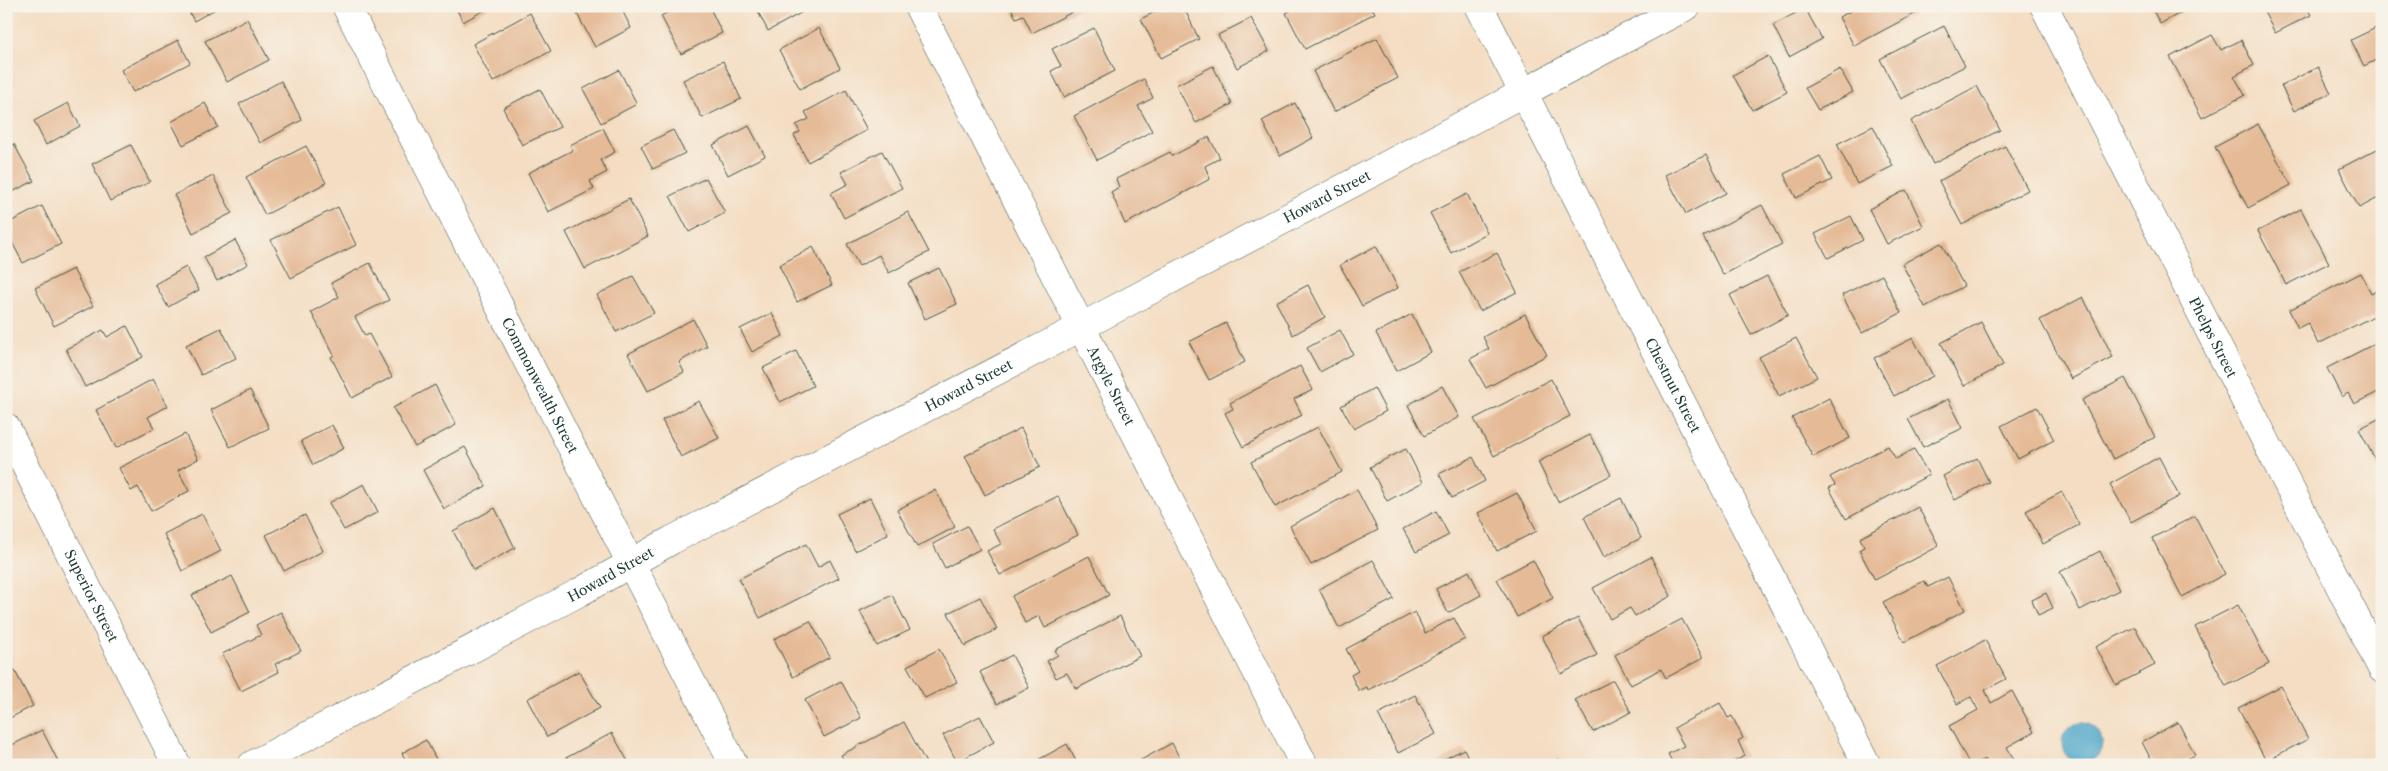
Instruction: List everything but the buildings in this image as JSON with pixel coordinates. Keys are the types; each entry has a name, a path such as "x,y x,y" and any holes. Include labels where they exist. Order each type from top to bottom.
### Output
{"street":[{"name":"Commonwealth Street","path":"346,6 734,765"},
{"name":"Argyle Street","path":"918,6 1304,765"},
{"name":"Chestnut Street","path":"1479,6 1867,765"},
{"name":"Howard Street","path":"252,765 631,564 672,540 1081,327 1687,6"},
{"name":"Phelps Street","path":"2044,6 2382,670"},
{"name":"Superior Street","path":"6,427 177,765"}],"water":[{"path":"2086,723 2093,726 2099,732 2102,743 2101,751 2093,760 2086,763 2078,763 2071,760 2063,751 2062,739 2065,732 2074,724"}]}
